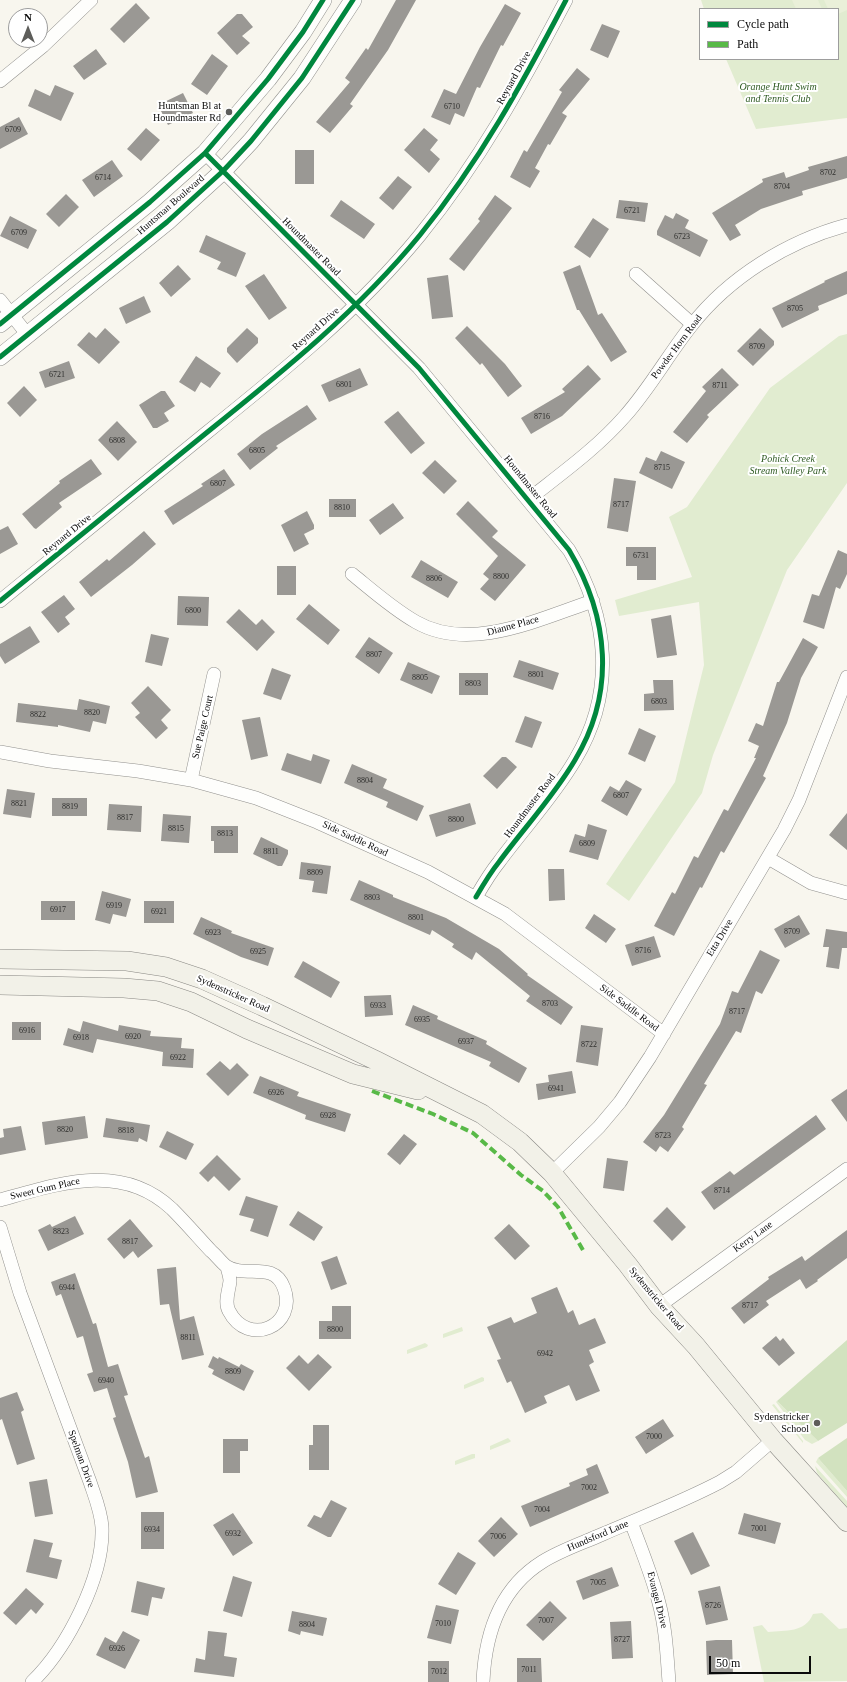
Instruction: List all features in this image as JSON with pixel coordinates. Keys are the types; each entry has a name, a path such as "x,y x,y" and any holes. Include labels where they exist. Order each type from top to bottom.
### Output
{"main road":[{"name":"Sydenstricker Road","path":"0,959 127,961 166,967 202,979 262,1006 377,1061 482,1114 520,1142 552,1173 628,1265 659,1306 696,1346 773,1440 847,1522"},
{"name":"Sydenstricker Road","path":"0,985 116,987 158,991 191,1002 247,1029 353,1074 449,1097"}],"street":[{"path":"0,80 43,46 91,0"},
{"name":"Huntsman Boulevard","path":"6,319 150,202 205,153 268,79 303,32 323,0"},
{"name":"Huntsman Boulevard","path":"0,357 167,222 223,171 251,141 302,78 352,0"},
{"name":"Reynard Drive","path":"0,601 278,376 338,323 356,304 419,236 472,166 523,83 566,0"},
{"name":"Houndmaster Road","path":"205,153 419,368 570,550 579,567 593,601 602,638 603,663 601,687 592,724 575,760 554,791 498,863 476,897"},
{"name":"Powder Horn Road","path":"529,499 586,453 624,417 692,324 710,304 731,286 760,265 805,240 847,225"},
{"path":"636,274 692,324"},
{"path":"0,300 6,319 28,334"},
{"name":"Dianne Place","path":"352,574 416,622 437,631 458,635 476,635 493,632 593,601"},
{"name":"Sue Paige Court","path":"191,780 214,674"},
{"name":"Etta Drive","path":"552,1173 599,1127 620,1102 664,1034 768,858 799,800 847,678"},
{"name":"Side Saddle Road","path":"0,752 50,761 138,771 191,780 256,798 317,822 428,872 476,897 519,924 664,1034"},
{"path":"768,858 811,883 847,893"},
{"name":"Kerry Lane","path":"659,1306 847,1169"},
{"name":"Sweet Gum Place","path":"0,1200 79,1181 103,1179 129,1184 150,1194 171,1208 227,1267"},
{"name":"Spelman Drive","path":"0,1227 20,1293 90,1482 99,1510 102,1526 101,1549 97,1571 80,1611 53,1659 32,1682"},
{"path":"227,1267 246,1272 258,1270 271,1272 282,1282 288,1298 286,1312 276,1323 264,1329 249,1330 236,1322 228,1310 227,1295 230,1281 227,1267"},
{"name":"Hundsford Lane","path":"483,1682 484,1658 487,1639 494,1618 508,1594 521,1579 541,1562 720,1482 736,1472 773,1440"},
{"name":"Evangel Drive","path":"631,1522 648,1564 659,1604 666,1636 669,1682"}],"green space":[{"name":"Orange Hunt Swim and Tennis Club","path":"701,0 847,0 847,118 756,129 726,60 839,60 839,8 704,8"},
{"path":"792,0 818,0 822,8 796,8"},
{"path":"824,0 847,0 847,10 839,14 839,8 828,8"},
{"name":"Pohick Creek Stream Valley Park","path":"847,334 847,483 787,570 713,755 702,793 629,901 606,884 675,782 704,665 699,602 619,616 615,600 692,577 669,517 687,507 770,388 839,336"},
{"path":"462,1327 463,1331 443,1338 443,1334"},
{"name":"Sydenstricker School","path":"847,1340 847,1423 818,1441 777,1401"},
{"path":"425,1343 428,1345 427,1347 407,1354 407,1350"},
{"path":"482,1377 484,1378 484,1381 464,1389 464,1385"},
{"path":"777,1401 818,1441 812,1444 805,1440 776,1402"},
{"path":"774,1404 803,1441 803,1443 772,1405"},
{"path":"508,1438 511,1441 510,1442 490,1450 490,1446"},
{"path":"847,1438 847,1491 818,1458"},
{"path":"475,1454 475,1458 455,1465 455,1461"},
{"path":"818,1458 847,1491 847,1497 816,1462"},
{"path":"815,1466 847,1501 847,1508 817,1473"},
{"path":"822,1613 839,1629 847,1628 847,1681 764,1682 753,1627 762,1625 768,1632 800,1628 810,1620 813,1614"}],"building":[{"path":"396,0 416,0 388,50 350,104 353,106 330,133 316,122 350,82 345,78 366,48 368,50"},
{"path":"136,3 150,18 124,43 110,29"},
{"path":"505,4 521,13 503,46 501,45 480,88 477,87 464,117 455,113 450,125 431,117 444,89 456,94 480,47"},
{"path":"237,14 242,14 253,27 242,36 250,43 237,55 217,33"},
{"path":"602,24 620,31 608,58 590,50"},
{"path":"96,49 107,64 84,80 73,66"},
{"path":"212,54 228,66 207,95 191,84"},
{"path":"577,68 590,79 562,113 567,116 550,145 548,144 535,168 540,171 530,188 510,177 524,150 527,152 562,92 559,90"},
{"path":"55,85 74,93 61,121 28,106 35,89 50,96"},
{"path":"183,93 193,113 168,125 158,105"},
{"path":"19,117 28,134 0,149 0,127"},
{"path":"146,128 160,140 141,161 127,149"},
{"path":"424,128 438,140 430,150 440,159 429,173 404,150"},
{"path":"295,150 314,150 314,184 295,184"},
{"path":"847,156 847,178 802,191 803,195 761,209 735,225 741,235 730,241 712,213 763,182 762,179 784,172 786,178 809,170 808,167"},
{"path":"112,160 123,176 94,197 82,180"},
{"path":"398,176 412,187 393,210 379,198"},
{"path":"66,194 79,207 59,227 46,214"},
{"path":"495,195 512,208 464,271 449,259 480,221 478,219"},
{"path":"341,200 375,224 364,239 330,216"},
{"path":"619,200 648,203 645,222 616,218"},
{"path":"676,213 689,220 685,228 708,240 700,257 657,235 657,231 665,215 673,219"},
{"path":"10,216 37,230 28,249 0,236"},
{"path":"593,218 609,229 590,258 574,247"},
{"path":"206,235 246,253 236,277 217,269 221,262 199,252"},
{"path":"178,265 191,279 171,297 159,283"},
{"path":"580,265 598,315 602,313 627,352 611,362 579,310 577,310 563,272"},
{"path":"847,271 847,294 818,306 819,310 782,328 772,308 825,282 824,281"},
{"path":"264,274 287,308 269,320 245,286"},
{"path":"448,275 453,317 432,319 427,278"},
{"path":"144,296 151,312 126,324 119,308"},
{"path":"467,326 505,364 522,386 508,397 482,363 480,365 455,338"},
{"path":"105,328 120,342 99,364 77,345 89,332 96,338"},
{"path":"247,328 258,338 258,343 237,363 227,352 227,348"},
{"path":"760,328 774,341 774,345 753,366 737,351"},
{"path":"196,356 221,373 210,388 201,382 195,392 179,382"},
{"path":"69,361 75,378 45,388 39,372"},
{"path":"588,365 601,379 562,416 531,434 521,418 565,392 562,389"},
{"path":"360,368 368,385 329,402 321,385"},
{"path":"722,368 739,385 707,415 709,417 687,443 673,432 706,391 702,387"},
{"path":"24,386 37,400 20,417 7,403"},
{"path":"161,391 165,391 175,406 164,413 169,421 157,428 153,428 139,405"},
{"path":"307,405 317,419 276,446 278,448 250,470 237,454 262,434"},
{"path":"398,411 425,443 411,454 384,422"},
{"path":"117,421 137,442 118,461 98,440"},
{"path":"661,451 685,462 672,489 639,473 646,457 656,461"},
{"path":"91,459 102,474 59,503 62,507 36,529 34,528 22,514 60,483 59,481"},
{"path":"435,460 457,481 444,494 422,473"},
{"path":"224,469 235,485 173,525 164,511 203,486 201,484"},
{"path":"614,478 636,481 628,532 607,528"},
{"path":"329,499 356,499 356,517 329,517"},
{"path":"468,501 498,531 492,537 526,565 495,601 480,589 489,579 483,574 498,556 456,514"},
{"path":"393,503 404,518 380,535 369,520"},
{"path":"307,511 314,525 314,529 304,534 309,544 294,552 281,525"},
{"path":"8,526 18,544 0,554 0,530"},
{"path":"144,531 156,544 91,597 79,582 107,559 109,561"},
{"path":"626,547 656,547 656,580 637,580 637,566 626,566"},
{"path":"838,550 847,554 847,574 840,589 836,587 824,629 803,622 812,594 819,596"},
{"path":"421,560 458,582 448,598 411,577"},
{"path":"277,566 296,566 296,595 277,595"},
{"path":"64,595 75,609 65,617 70,624 58,633 41,612"},
{"path":"178,596 209,597 208,626 177,625"},
{"path":"309,604 340,630 328,645 296,619"},
{"path":"239,609 256,625 262,619 275,632 257,651 226,622"},
{"path":"671,615 677,655 657,658 651,619"},
{"path":"30,626 40,642 5,664 0,656 0,644"},
{"path":"151,634 169,638 162,666 145,662"},
{"path":"369,637 393,653 379,674 355,657"},
{"path":"803,638 818,647 801,678 787,723 763,776 766,778 724,853 721,851 702,888 700,887 674,936 654,926 672,892 675,894 694,856 698,858 724,809 728,811 756,758 754,758 759,746 748,741 756,723 763,726 777,682 779,682"},
{"path":"519,660 559,673 553,690 513,677"},
{"path":"408,662 440,676 432,694 400,680"},
{"path":"272,668 291,675 281,700 263,694"},
{"path":"459,673 488,673 488,695 459,695"},
{"path":"653,680 673,680 674,710 644,711 644,694 654,693"},
{"path":"148,686 171,710 161,720 168,728 156,739 135,717 140,713 131,703"},
{"path":"79,699 110,706 106,724 93,721 90,732 58,725 58,727 16,722 18,703 77,710"},
{"path":"525,716 542,722 532,748 515,742"},
{"path":"260,717 268,756 251,760 242,720"},
{"path":"639,728 656,736 645,762 628,754"},
{"path":"287,753 311,761 313,754 330,760 321,784 281,770"},
{"path":"502,757 506,757 517,767 497,789 483,776"},
{"path":"352,764 387,779 383,788 424,806 417,821 386,807 388,802 344,783"},
{"path":"626,780 642,789 627,816 601,801 610,786 619,791"},
{"path":"7,789 35,793 31,818 3,814"},
{"path":"52,798 87,798 87,816 52,816"},
{"path":"470,803 476,824 436,837 429,815"},
{"path":"109,804 142,806 141,832 107,830"},
{"path":"847,813 847,850 829,835"},
{"path":"163,814 191,816 189,843 161,841"},
{"path":"588,824 607,830 598,860 569,852 575,834 585,837"},
{"path":"211,826 238,826 238,853 214,853 214,841 211,841"},
{"path":"261,837 288,850 288,854 282,866 278,866 253,854"},
{"path":"301,862 331,866 327,894 312,892 314,881 299,879"},
{"path":"548,869 564,869 565,900 549,901"},
{"path":"359,880 393,895 393,897 446,918 499,949 528,974 527,975 573,1007 561,1025 526,1001 530,996 476,952 472,960 452,947 454,944 432,930 430,935 350,900"},
{"path":"102,891 131,899 126,917 113,914 110,924 95,920"},
{"path":"41,901 75,901 75,920 41,920"},
{"path":"144,901 174,901 174,923 144,923"},
{"path":"594,914 616,929 606,943 585,928"},
{"path":"799,915 810,934 785,948 774,929"},
{"path":"201,917 232,931 231,933 274,948 268,966 241,957 193,934"},
{"path":"826,929 847,932 847,948 842,948 839,969 826,967 829,947 823,947"},
{"path":"654,936 661,957 632,966 625,945"},
{"path":"760,950 780,960 762,994 756,991 741,1033 736,1031 704,1084 707,1085 682,1127 684,1129 668,1152 660,1146 656,1152 643,1142 664,1115 720,1024 732,991 738,993"},
{"path":"303,961 340,982 331,998 294,977"},
{"path":"391,995 393,1015 365,1017 364,996"},
{"path":"413,1005 438,1016 437,1019 487,1041 486,1044 527,1068 519,1083 489,1066 491,1062 405,1025"},
{"path":"83,1021 118,1031 119,1025 151,1031 150,1036 182,1038 181,1048 194,1049 193,1068 162,1066 163,1052 97,1039 93,1053 63,1045 68,1028 80,1032"},
{"path":"12,1022 41,1022 41,1040 12,1040"},
{"path":"581,1025 603,1028 598,1066 576,1062"},
{"path":"220,1061 230,1070 237,1063 249,1075 228,1096 206,1074"},
{"path":"572,1071 576,1093 538,1100 536,1084 549,1082 548,1075"},
{"path":"260,1076 299,1092 297,1096 351,1114 345,1132 305,1119 306,1115 253,1093"},
{"path":"847,1089 847,1122 831,1100"},
{"path":"816,1115 826,1129 714,1210 701,1192 730,1171 734,1175"},
{"path":"85,1116 88,1138 45,1145 42,1122"},
{"path":"106,1118 150,1125 147,1142 139,1138 138,1142 103,1137"},
{"path":"21,1126 26,1150 0,1155 0,1138 4,1137 3,1129"},
{"path":"167,1131 194,1144 186,1160 159,1147"},
{"path":"404,1134 417,1144 400,1165 387,1154"},
{"path":"217,1155 241,1179 229,1191 214,1176 208,1182 199,1173"},
{"path":"607,1158 628,1161 624,1191 603,1188"},
{"path":"246,1196 278,1206 268,1237 250,1231 254,1219 239,1215"},
{"path":"667,1207 686,1227 672,1241 653,1221"},
{"path":"298,1211 323,1227 314,1241 289,1225"},
{"path":"75,1216 84,1234 48,1251 38,1230 50,1224 52,1227"},
{"path":"130,1219 153,1246 138,1258 133,1251 124,1259 107,1239"},
{"path":"509,1224 530,1246 515,1260 494,1238"},
{"path":"847,1230 847,1258 817,1280 818,1281 806,1289 800,1279 766,1301 769,1305 744,1324 731,1308 769,1279 768,1277 802,1256 805,1261"},
{"path":"337,1256 347,1284 331,1290 321,1262"},
{"path":"176,1267 180,1320 194,1316 204,1355 182,1360 169,1304 160,1305 157,1269"},
{"path":"75,1273 93,1324 96,1323 108,1367 118,1364 128,1395 124,1396 145,1458 149,1456 158,1492 136,1498 128,1462 113,1418 116,1417 107,1388 94,1392 87,1374 93,1372 83,1336 77,1338 61,1294 56,1296 51,1282"},
{"path":"557,1287 568,1313 573,1310 579,1325 595,1318 606,1343 589,1350 594,1362 589,1365 600,1391 576,1401 569,1385 544,1396 547,1403 525,1413 511,1381 507,1383 497,1360 501,1359 487,1327 511,1317 514,1323 537,1313 531,1298"},
{"path":"332,1306 351,1306 351,1339 319,1339 319,1321 332,1321"},
{"path":"776,1336 780,1341 783,1338 795,1353 779,1366 762,1348"},
{"path":"318,1354 332,1367 309,1391 286,1368 299,1355 308,1364"},
{"path":"213,1356 218,1359 219,1357 239,1367 241,1364 254,1371 244,1391 212,1374 214,1370 208,1367"},
{"path":"17,1392 24,1410 21,1412 35,1459 17,1465 2,1419 0,1420 0,1398"},
{"path":"663,1419 674,1436 646,1454 635,1437"},
{"path":"313,1425 329,1425 329,1470 309,1470 309,1445 313,1445"},
{"path":"223,1439 248,1439 248,1451 240,1451 240,1473 223,1473"},
{"path":"597,1464 609,1493 530,1527 521,1506 570,1486 569,1483 588,1475 586,1469"},
{"path":"47,1479 53,1514 35,1517 29,1482"},
{"path":"331,1500 347,1508 331,1537 328,1537 307,1526 314,1515 321,1518"},
{"path":"141,1512 164,1512 164,1549 141,1549"},
{"path":"233,1513 253,1543 233,1556 213,1525"},
{"path":"744,1513 781,1523 775,1544 738,1534"},
{"path":"501,1517 518,1534 494,1557 478,1541"},
{"path":"693,1532 710,1566 691,1575 674,1541"},
{"path":"34,1539 53,1543 49,1557 62,1560 57,1579 26,1572"},
{"path":"458,1552 476,1563 456,1595 438,1584"},
{"path":"612,1567 619,1586 583,1600 576,1581"},
{"path":"233,1576 252,1582 242,1617 223,1611"},
{"path":"137,1581 165,1588 162,1599 152,1597 148,1616 131,1612"},
{"path":"720,1586 728,1620 706,1625 698,1591"},
{"path":"26,1588 44,1604 36,1614 31,1609 16,1625 3,1613"},
{"path":"550,1601 567,1618 543,1641 526,1625"},
{"path":"436,1605 459,1610 451,1644 427,1638"},
{"path":"292,1611 327,1618 323,1636 301,1631 300,1635 288,1631"},
{"path":"631,1621 633,1658 612,1659 610,1622"},
{"path":"123,1631 140,1640 125,1669 96,1655 105,1637 116,1643"},
{"path":"208,1631 227,1633 224,1656 237,1658 234,1677 194,1672 196,1658 205,1660"},
{"path":"732,1640 733,1674 707,1675 706,1641"},
{"path":"517,1658 541,1658 542,1682 517,1682"},
{"path":"428,1661 449,1661 449,1682 428,1682"}],"marked path":[{"path":"372,1091 433,1114 473,1133 521,1175 543,1191 558,1207 583,1250"}],"cycle path":[{"path":"0,324 150,202 205,153 268,79 303,32 323,0"},
{"path":"0,357 167,222 223,171 251,141 302,78 353,0"},
{"path":"0,601 262,388 318,340 371,290 420,235 462,179 516,92 566,0"},
{"path":"205,153 419,368 569,550 582,575 593,602 599,628 602,655 602,681 597,708 588,734 567,773 496,866 476,897"}],"place":[{"name":"Huntsman Bl at Houndmaster Rd","path":"229,112"},
{"name":"Sydenstricker School","path":"817,1423"}]}
